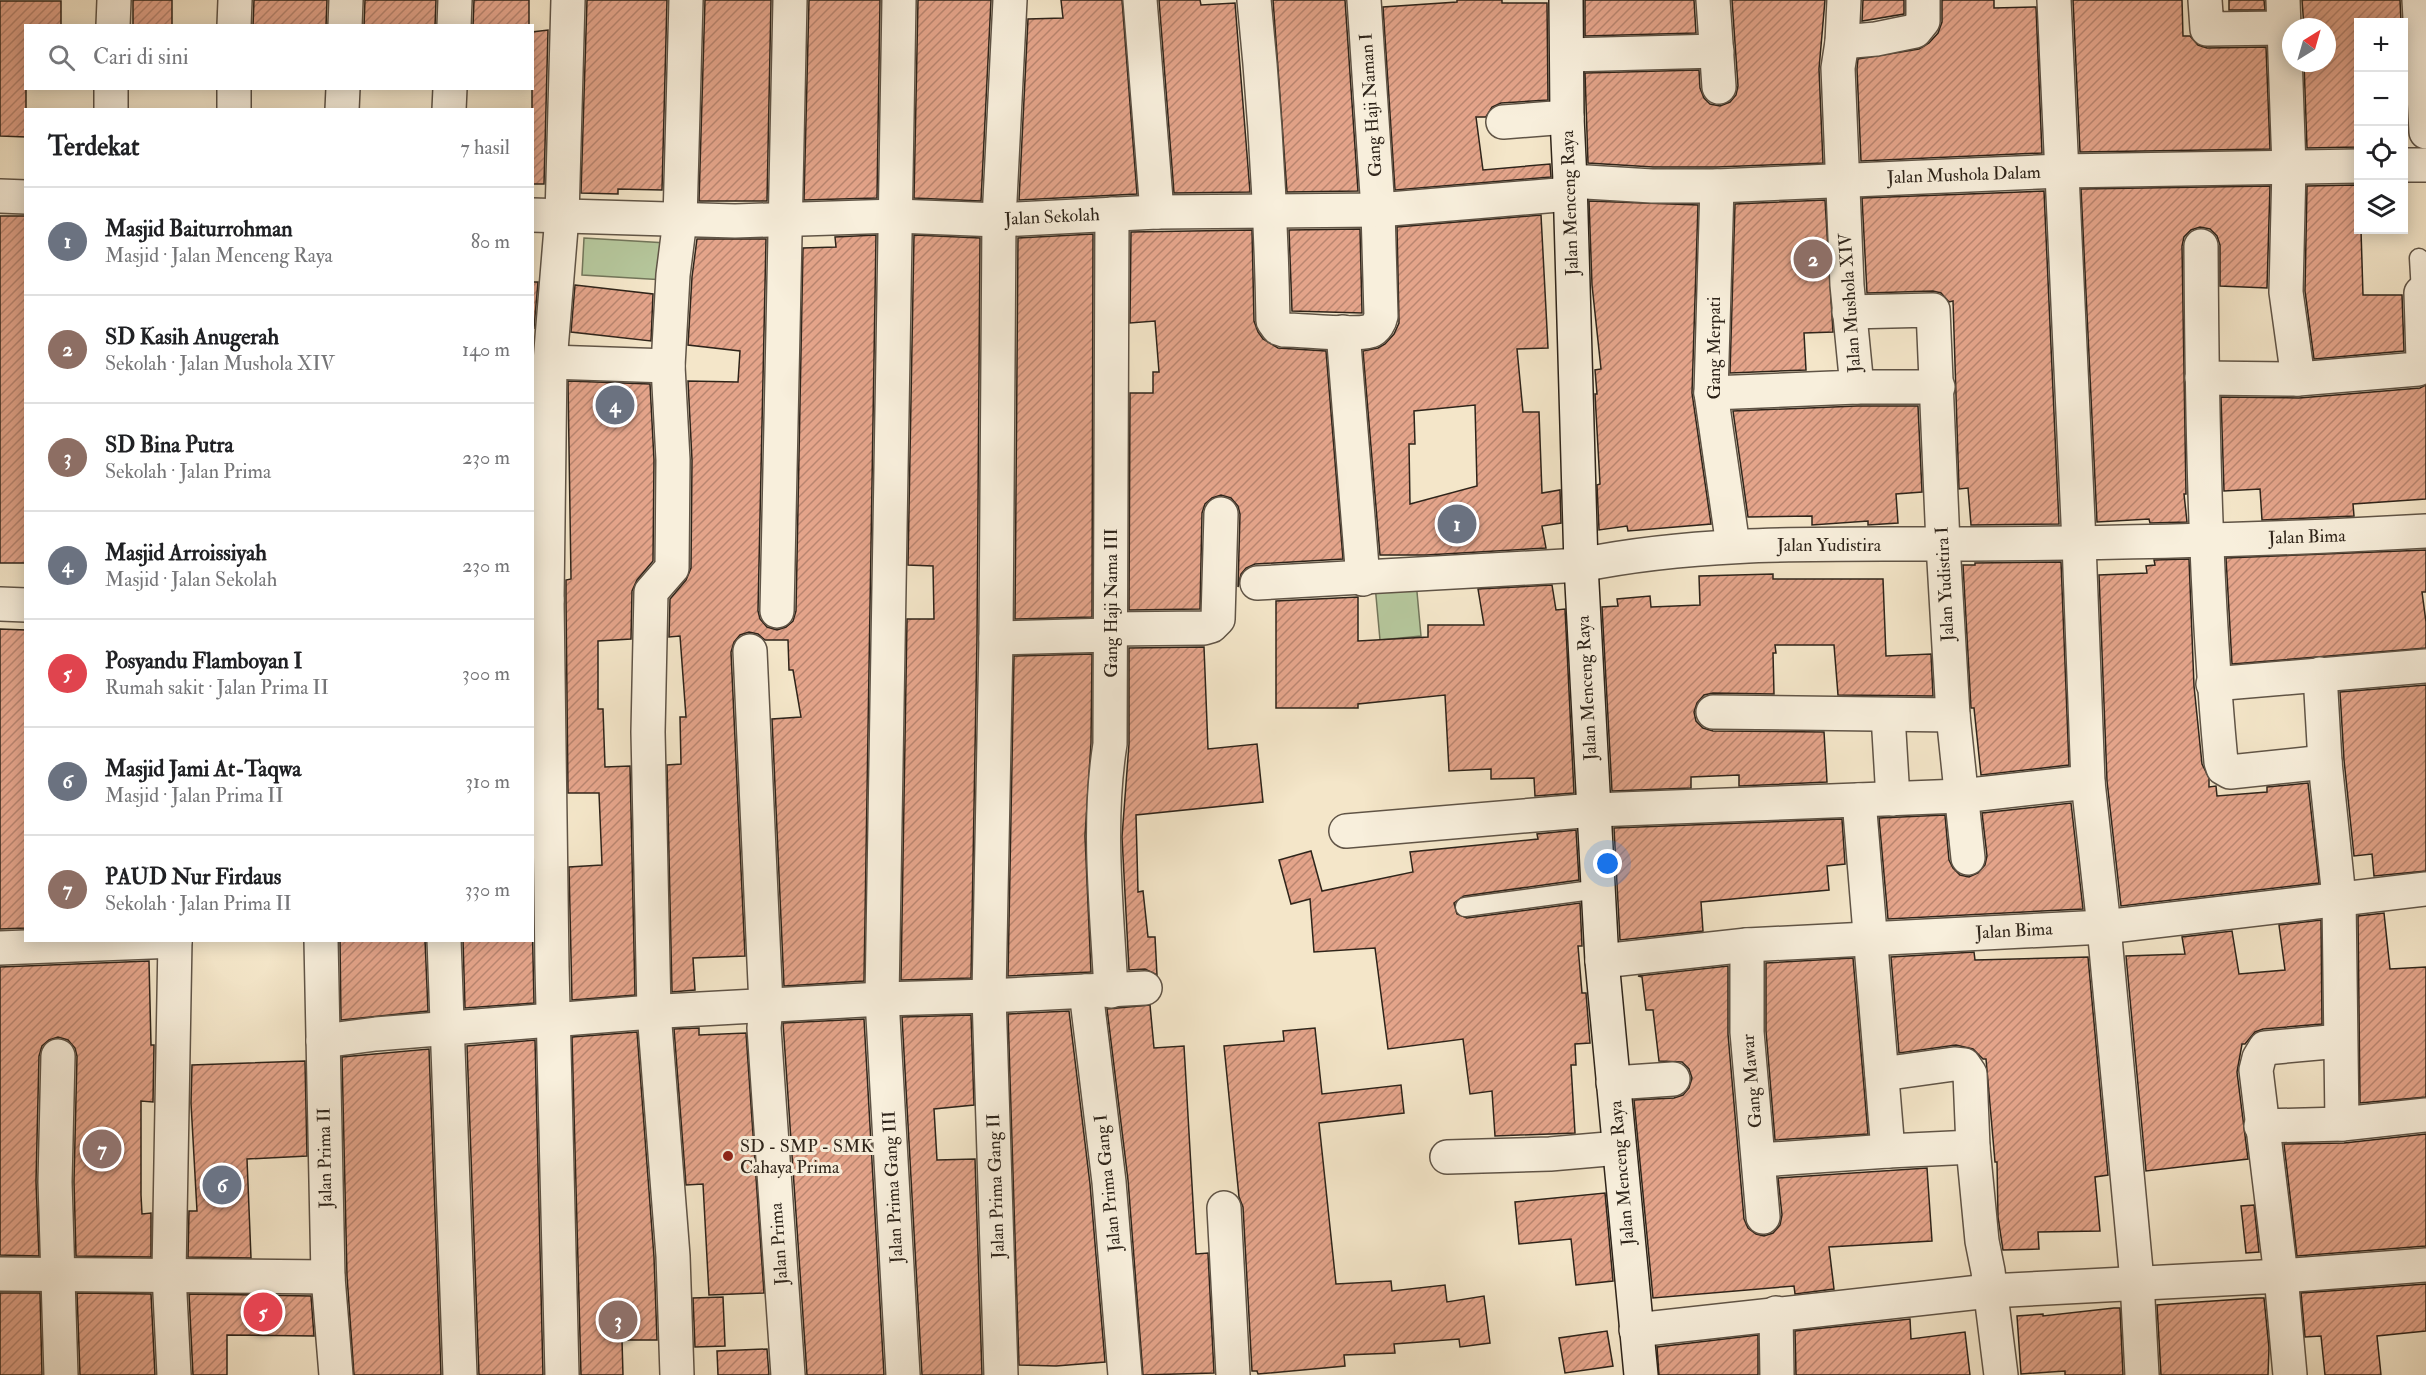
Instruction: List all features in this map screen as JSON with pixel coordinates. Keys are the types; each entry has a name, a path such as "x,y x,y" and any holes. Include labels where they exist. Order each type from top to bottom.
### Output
{"street":[{"path":"113,24 114,0"},
{"path":"234,24 235,0"},
{"path":"345,24 346,0"},
{"path":"454,24 455,0"},
{"path":"561,1375 555,1020 540,604 550,362 547,215 568,0"},
{"path":"677,1375 673,1256 654,1012 648,710 651,592 672,568 673,460 668,366 673,275 680,220 686,0"},
{"path":"777,611 790,0"},
{"name":"Jalan Prima Gang III","path":"899,0 882,999 903,1375"},
{"name":"Jalan Prima Gang II","path":"1001,1375 989,996 996,638 999,220 1010,0"},
{"path":"1140,0 1157,212"},
{"path":"1254,0 1266,120 1271,211"},
{"name":"Gang Haji Naman I","path":"1271,211 1275,324 1284,330 1371,331 1380,320 1378,210 1364,0"},
{"name":"Jalan Menceng Raya","path":"1566,0 1567,117 1581,565 1602,961 1641,1375"},
{"path":"1713,0 1719,87"},
{"name":"Jalan Mushola XIV","path":"1711,393 1857,387 1849,312 1838,68 1844,0"},
{"path":"1842,42 1876,39 1915,31 1923,21 1923,0"},
{"path":"2054,0 2088,782 2137,1281 2142,1375"},
{"path":"2206,14 2284,14 2289,167 2286,292 2298,379"},
{"path":"2422,16 2426,132"},
{"path":"1568,55 1717,51"},
{"path":"111,90 111,108"},
{"path":"234,90 234,108"},
{"path":"342,108 343,90"},
{"path":"449,108 450,90"},
{"path":"1503,122 1567,117"},
{"path":"2408,165 2426,165"},
{"name":"Jalan Mushola Dalam","path":"1570,187 1717,186 2061,171 2354,166"},
{"name":"Gang Merpati","path":"1717,186 1711,393 1733,546"},
{"name":"Jalan Sekolah","path":"547,215 680,220 896,216 999,220 1157,212 1378,210 1570,187"},
{"path":"0,196 24,197"},
{"name":"Gang Haji Nama III","path":"1098,991 1104,789 1110,744 1112,214"},
{"path":"2200,246 2202,378 2213,684 2223,768 2230,772 2325,762"},
{"path":"2202,378 2298,379 2418,369 2422,366 2423,293"},
{"name":"Jalan Yudistira I","path":"1849,312 1933,310 1953,715 1968,858"},
{"path":"1343,332 1363,579"},
{"path":"550,362 668,366"},
{"path":"1857,387 1938,387"},
{"path":"996,638 1204,628 1218,619 1221,514"},
{"name":"Jalan Bima","path":"2079,543 2313,538 2426,531"},
{"name":"Jalan Yudistira","path":"1257,584 1581,565 1626,556 1733,546 2079,543"},
{"path":"0,604 24,605"},
{"name":"Jalan Prima","path":"750,651 766,1006 764,1028 788,1375"},
{"path":"2213,684 2426,666"},
{"path":"2320,674 2325,762 2339,898 2342,1124"},
{"path":"1713,712 1953,715"},
{"path":"1888,715 1893,799"},
{"path":"1346,831 1594,810 1961,796 2088,782"},
{"path":"1859,800 1888,1151"},
{"name":"Jalan Bima","path":"1602,961 1747,945 2104,927 2426,889"},
{"path":"0,948 60,942"},
{"path":"174,1375 169,1274 176,942"},
{"name":"Jalan Prima II","path":"321,942 328,1277 336,1375"},
{"path":"444,942 460,1375"},
{"name":"Gang Mawar","path":"1747,945 1747,1032 1760,1160 1763,1217"},
{"path":"323,1041 376,1034 654,1012 882,999 1145,988"},
{"name":"Jalan Prima Gang I","path":"1098,991 1109,1182 1125,1375"},
{"path":"2290,1375 2281,1276 2256,1070 2265,1048 2340,1041"},
{"path":"58,1056 55,1182 60,1274 61,1375"},
{"path":"1882,1074 1954,1064 1968,1068 1982,1241 2001,1375"},
{"path":"1613,1083 1673,1079"},
{"path":"2261,1126 2342,1124 2426,1115"},
{"path":"1760,1160 1973,1147"},
{"path":"1447,1157 1619,1149"},
{"path":"1224,1208 1233,1375"},
{"path":"1636,1330 1989,1291 2137,1281 2281,1276 2426,1265"},
{"path":"0,1274 328,1277"},
{"path":"1776,1313 1778,1375"}],"lane":[{"path":"2419,258 2423,293"},
{"path":"1465,907 1599,889"}],"green space":[{"path":"584,238 667,243 665,280 582,275"},
{"path":"1416,581 1421,636 1380,640 1375,585"}],"building":[{"path":"133,0 172,0 172,24 133,24"},
{"path":"254,0 327,0 326,24 253,24"},
{"path":"365,0 436,0 435,24 364,24"},
{"path":"474,0 529,0 529,24 473,24"},
{"path":"587,0 667,0 662,190 618,189 618,194 581,193"},
{"path":"705,0 771,0 767,201 699,201"},
{"path":"809,0 880,0 877,198 804,200"},
{"path":"918,0 991,0 981,201 914,198"},
{"path":"1061,0 1122,0 1137,194 1019,200 1028,19 1063,18"},
{"path":"1159,0 1200,0 1201,5 1235,3 1250,192 1174,193"},
{"path":"1273,0 1345,0 1358,191 1287,192"},
{"path":"1457,0 1547,3 1548,100 1501,103 1492,107 1486,117 1476,117 1483,170 1550,164 1551,177 1395,190 1383,7 1457,2"},
{"path":"1585,0 1694,0 1696,33 1585,36"},
{"path":"1732,0 1825,0 1819,69 1823,163 1653,167 1588,163 1585,73 1699,70 1700,88 1704,98 1710,104 1720,106 1730,102 1736,95 1738,86"},
{"path":"1863,0 1904,0 1904,14 1862,21"},
{"path":"1942,0 1994,0 1994,8 2036,7 2042,153 1861,161 1858,59 1919,49 1929,43 1938,33 1942,22"},
{"path":"2073,0 2182,0 2183,36 2190,36 2198,45 2207,48 2266,47 2270,149 2080,152"},
{"path":"2229,0 2264,0 2265,10 2229,10"},
{"path":"2302,0 2400,0 2401,18 2354,18 2354,147 2307,148 2304,72 2336,72 2336,18 2303,18"},
{"path":"0,1 61,1 61,24 24,24 26,108 24,108 24,137 0,136"},
{"path":"548,30 544,184 534,184 532,90 534,90 534,32"},
{"path":"2354,185 2354,234 2361,234 2363,295 2402,295 2404,351 2314,359 2305,291 2307,186"},
{"path":"2270,186 2267,288 2220,286 2220,245 2217,236 2210,229 2200,227 2191,230 2184,237 2182,246 2186,494 2184,494 2187,522 2150,523 2149,519 2097,522 2081,189"},
{"path":"2044,191 2059,524 1971,525 1968,488 1959,489 1953,301 1949,302 1941,293 1933,291 1867,293 1862,198"},
{"path":"1825,200 1833,332 1804,333 1806,370 1730,373 1735,204"},
{"path":"1589,201 1698,205 1692,393 1711,524 1628,531 1627,526 1599,530 1597,485 1600,484 1595,370 1601,369 1592,285"},
{"path":"1541,215 1548,348 1517,349 1523,412 1539,412 1542,493 1560,490 1561,523 1542,526 1546,548 1426,555 1380,555 1363,351 1385,344 1394,334 1399,323 1397,227","holes":["1475,405 1477,486 1410,504 1409,444 1415,444 1414,411"]},
{"path":"0,216 24,216 24,563 0,563"},
{"path":"1360,229 1362,313 1292,311 1289,230"},
{"path":"1252,230 1254,321 1258,332 1263,339 1278,348 1326,351 1343,559 1255,564 1246,568 1241,574 1238,587 1240,514 1238,506 1231,498 1221,495 1205,504 1202,513 1200,609 1129,610 1130,393 1153,393 1153,372 1159,372 1155,321 1130,323 1131,232"},
{"path":"1093,234 1092,617 1015,619 1018,238"},
{"path":"876,235 864,981 784,986 772,719 801,717 793,670 789,670 788,640 765,640 758,634 749,632 740,635 734,642 731,652 745,956 693,958 695,990 672,992 667,765 681,764 680,717 686,717 680,636 669,637 670,599 686,580 691,568 692,460 688,381 738,382 740,351 688,345 697,239 766,239 758,611 760,619 767,627 777,630 793,621 796,611 803,248 836,247 835,237"},
{"path":"914,235 980,238 977,638 971,978 901,980 907,619 934,619 933,566 908,565"},
{"path":"534,282 538,282 534,328"},
{"path":"575,285 653,294 651,341 571,332"},
{"path":"568,381 650,384 654,460 653,561 637,580 632,591 631,639 598,641 598,709 603,709 605,767 630,766 635,995 572,1000 569,867 602,865 599,793 568,793 566,580 571,579"},
{"path":"2426,385 2426,499 2353,504 2354,516 2262,520 2260,489 2224,491 2221,397 2299,398 2420,388"},
{"path":"1918,406 1922,492 1896,494 1898,523 1868,525 1868,521 1812,525 1812,516 1748,517 1733,411"},
{"path":"2426,550 2426,592 2422,592 2426,622 2426,648 2232,664 2226,558"},
{"path":"2189,559 2194,686 2202,764 2209,778 2209,787 2216,786 2217,796 2267,792 2267,787 2308,783 2319,883 2121,906 2107,781 2099,575 2147,573 2146,566 2155,565 2154,560"},
{"path":"2061,562 2069,765 1981,775 1974,708 1971,708 1963,565"},
{"path":"1773,574 1773,579 1883,579 1886,656 1931,654 1933,696 1838,695 1834,645 1775,645 1776,653 1773,653 1774,694 1713,693 1704,695 1697,703 1694,712 1696,721 1703,728 1713,731 1824,732 1827,782 1739,786 1739,775 1691,777 1691,788 1612,791 1602,607 1618,606 1617,599 1650,596 1651,607 1700,605 1699,576"},
{"path":"1552,585 1556,610 1565,609 1574,793 1535,796 1534,778 1491,779 1491,769 1449,771 1445,695 1358,704 1358,708 1276,708 1276,601 1358,597 1358,641 1428,637 1428,625 1484,625 1478,589"},
{"path":"0,629 24,630 24,928 0,929"},
{"path":"1204,647 1208,749 1257,744 1263,802 1136,815 1138,892 1143,891 1148,937 1155,937 1157,975 1145,969 1129,970 1122,837 1129,744 1129,648"},
{"path":"1092,654 1091,743 1085,836 1091,972 1008,976 1014,656"},
{"path":"2426,685 2426,871 2374,876 2372,854 2354,856 2340,692"},
{"path":"2071,803 2083,909 1888,919 1879,818 1945,815 1949,860 1960,875 1969,877 1978,873 1985,865 1987,856 1982,813"},
{"path":"1842,819 1845,864 1827,866 1829,890 1701,902 1703,931 1620,940 1614,828"},
{"path":"1576,830 1579,880 1464,896 1454,903 1457,914 1467,918 1580,903 1582,946 1578,946 1582,993 1586,993 1590,1043 1575,1044 1576,1065 1571,1065 1575,1133 1495,1136 1492,1091 1470,1094 1463,1039 1388,1049 1375,948 1314,952 1310,899 1291,904 1279,860 1311,851 1322,891 1413,872 1410,852 1538,839 1537,834"},
{"path":"2384,913 2390,969 2426,967 2426,1097 2360,1103 2358,916"},
{"path":"2321,920 2322,1024 2263,1029 2255,1032 2245,1044 2242,1044 2237,1072 2248,1159 2146,1171 2126,956 2185,954 2182,937 2232,931 2239,974 2285,970 2279,925"},
{"path":"340,942 425,942 428,1011 341,1020"},
{"path":"463,942 533,942 534,1003 465,1008"},
{"path":"1974,952 1975,960 2088,957 2108,1175 2095,1177 2100,1231 2038,1232 2039,1249 2003,1250 1998,1217 1997,1162 1995,1162 1986,1059 1983,1059 1973,1049 1956,1045 1899,1053 1891,957"},
{"path":"1853,958 1868,1134 1775,1140 1766,1031 1766,963"},
{"path":"149,961 151,1045 154,1045 153,1102 141,1101 141,1195 142,1214 151,1213 151,1257 76,1256 74,1182 77,1056 75,1048 68,1040 58,1037 42,1046 39,1056 36,1182 39,1256 0,1255 0,967"},
{"path":"1728,966 1728,1034 1744,1219 1748,1228 1764,1236 1773,1233 1780,1225 1782,1215 1778,1178 1927,1168 1932,1241 1829,1247 1834,1289 1795,1294 1794,1286 1653,1298 1634,1100 1674,1098 1683,1095 1689,1088 1692,1078 1689,1069 1682,1062 1659,1061 1653,1010 1646,1010 1642,977 1638,976"},
{"path":"1150,1005 1154,1048 1184,1046 1196,1254 1208,1253 1214,1373 1143,1375 1128,1180 1107,1009"},
{"path":"1069,1011 1090,1184 1105,1362 1056,1366 1019,1365 1008,1014"},
{"path":"971,1015 974,1105 934,1109 937,1160 975,1159 982,1375 922,1375 902,1017"},
{"path":"864,1019 884,1375 807,1375 783,1023"},
{"name":"SD - SMP - SMK Cahaya Prima","path":"699,1028 699,1035 746,1033 764,1293 709,1295 703,1184 686,1185 674,1029"},
{"path":"1315,1028 1322,1094 1401,1085 1404,1113 1319,1123 1336,1284 1391,1281 1392,1291 1445,1285 1447,1302 1484,1296 1490,1343 1460,1347 1459,1339 1394,1344 1395,1353 1344,1355 1345,1366 1258,1374 1257,1371 1252,1371 1243,1207 1239,1197 1224,1046 1284,1041 1283,1031"},
{"path":"637,1032 654,1257 657,1340 622,1340 623,1375 581,1375 572,1037"},
{"path":"535,1040 543,1375 479,1375 467,1046"},
{"path":"429,1049 441,1375 354,1375 347,1276 342,1057"},
{"path":"305,1061 307,1156 247,1159 251,1258 188,1257 189,1211 197,1211 191,1103 192,1065"},
{"path":"2426,1134 2426,1246 2297,1256 2284,1144 2344,1143"},
{"path":"1605,1193 1613,1281 1576,1285 1571,1239 1519,1244 1515,1202"},
{"path":"2254,1205 2259,1252 2246,1253 2241,1206"},
{"path":"2426,1284 2426,1331 2377,1336 2381,1375 2325,1375 2321,1336 2305,1337 2301,1293"},
{"path":"0,1293 40,1293 42,1375 0,1375"},
{"path":"77,1293 151,1294 155,1375 80,1375"},
{"path":"189,1294 311,1296 314,1336 227,1335 227,1375 193,1375"},
{"path":"723,1297 725,1346 695,1347 693,1298"},
{"path":"2264,1298 2269,1348 2268,1375 2161,1375 2157,1305"},
{"path":"2120,1308 2123,1375 2065,1375 2065,1371 2021,1374 2017,1316 2043,1314 2043,1316"},
{"path":"1910,1319 1911,1339 1965,1332 1970,1375 1796,1375 1795,1331"},
{"path":"1607,1331 1613,1366 1565,1373 1559,1338"},
{"path":"1758,1335 1758,1375 1659,1375 1657,1347"},
{"path":"767,1349 769,1375 718,1375 717,1351"}],"place":[{"name":"SD Kasih Anugerah","path":"1813,259"},
{"name":"Masjid Arroissiyah","path":"615,405"},
{"name":"Masjid Baiturrohman","path":"1457,524"},
{"name":"PAUD Nur Firdaus","path":"102,1149"},
{"name":"SD - SMP - SMK Cahaya Prima","path":"728,1156"},
{"name":"Masjid Jami At-Taqwa","path":"222,1185"},
{"name":"Posyandu Flamboyan I","path":"263,1312"},
{"name":"SD Bina Putra","path":"618,1320"}]}
